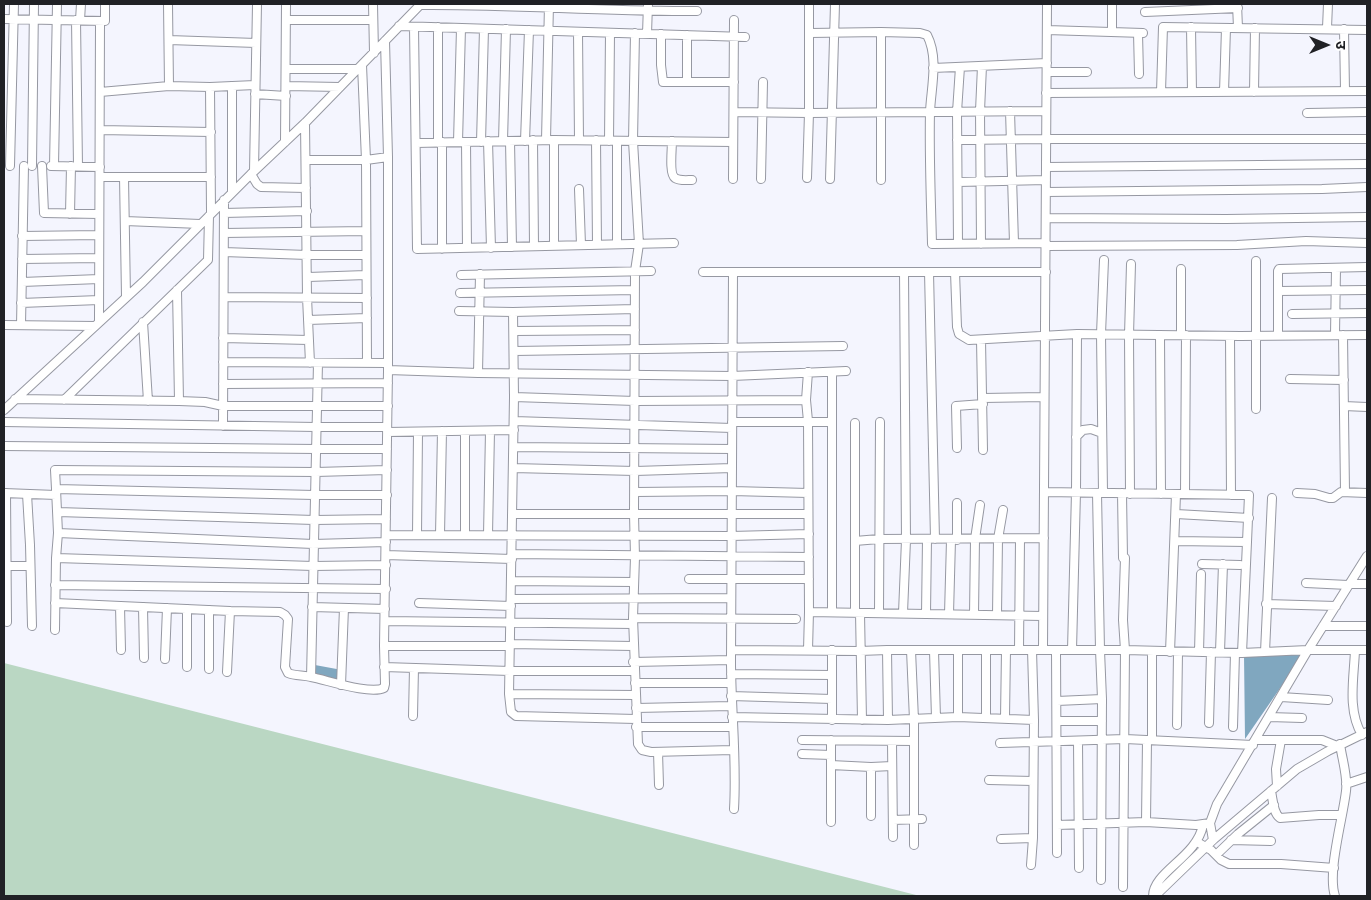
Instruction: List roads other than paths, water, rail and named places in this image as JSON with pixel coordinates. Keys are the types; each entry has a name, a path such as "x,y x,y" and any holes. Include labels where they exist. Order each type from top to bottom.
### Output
{"street":[{"path":"14,4 7,166 100,167"},
{"path":"21,325 22,236 28,166 34,4"},
{"path":"54,166 57,4"},
{"path":"70,214 74,166 80,4"},
{"path":"4,19 106,21 106,4"},
{"path":"168,4 169,86"},
{"path":"257,4 252,172 257,184 261,187 306,188"},
{"path":"285,142 286,4"},
{"path":"373,4 374,53"},
{"path":"4,410 126,297 252,172 305,123 421,4 594,6 697,12"},
{"path":"807,178 809,4"},
{"path":"830,179 835,4"},
{"path":"1043,650 1047,4"},
{"path":"1112,4 1112,32"},
{"path":"1327,28 1328,4"},
{"path":"549,5 550,140 554,246"},
{"path":"1145,12 1238,6 1238,28"},
{"path":"647,34 648,8"},
{"path":"97,324 99,300 100,20"},
{"path":"286,20 373,20"},
{"path":"733,179 734,20"},
{"path":"399,26 745,37"},
{"path":"414,27 417,249 674,243"},
{"path":"438,27 442,249"},
{"path":"1161,92 1163,27 1367,30"},
{"path":"1191,27 1192,92"},
{"path":"460,28 462,142 467,248"},
{"path":"1224,92 1226,28"},
{"path":"1254,92 1255,28"},
{"path":"484,29 484,142 491,248"},
{"path":"506,29 506,141 512,247"},
{"path":"1344,29 1344,91"},
{"path":"529,30 529,141 534,246"},
{"path":"1047,30 1141,33 1139,74"},
{"path":"578,32 579,140"},
{"path":"810,33 881,32 920,33 927,36 931,43 934,68 930,112 932,244 1237,245 1306,241 1367,243"},
{"path":"881,32 881,180"},
{"path":"610,33 617,244"},
{"path":"635,34 633,141 639,244 635,271 635,557 633,646 636,723 639,748 658,752 733,750"},
{"path":"661,34 663,82 734,82"},
{"path":"687,35 687,82"},
{"path":"169,40 256,43"},
{"path":"56,603 230,612 280,612 285,614 288,620 287,672 341,685 373,690 382,689 385,684 388,158 385,41"},
{"path":"934,68 1047,63"},
{"path":"981,244 980,111 982,66"},
{"path":"286,69 360,67"},
{"path":"360,67 366,160 367,363"},
{"path":"958,244 957,112 960,67"},
{"path":"1046,72 1087,72"},
{"path":"762,179 763,82"},
{"path":"100,92 169,86 232,86 286,96"},
{"path":"232,86 232,192"},
{"path":"286,86 340,87"},
{"path":"64,400 208,260 211,177 210,87"},
{"path":"1046,93 1367,91"},
{"path":"1010,111 1014,243"},
{"path":"734,112 1046,111"},
{"path":"1307,113 1367,112"},
{"path":"305,123 308,320 309,340 318,383 311,677"},
{"path":"100,130 211,132"},
{"path":"957,140 1046,138 1367,139"},
{"path":"416,143 550,140 733,142"},
{"path":"596,140 597,245"},
{"path":"672,141 671,162 673,176 676,179 692,180"},
{"path":"306,160 388,158"},
{"path":"1046,167 1367,164"},
{"path":"42,166 44,213 99,214"},
{"path":"100,176 211,177"},
{"path":"124,177 126,297"},
{"path":"958,182 1046,180"},
{"path":"1046,192 1367,187"},
{"path":"579,190 581,245"},
{"path":"223,426 224,200"},
{"path":"224,213 307,211"},
{"path":"1046,218 1226,219 1367,217"},
{"path":"125,221 200,224"},
{"path":"224,233 366,231"},
{"path":"22,236 99,235"},
{"path":"224,252 366,255"},
{"path":"22,259 99,258"},
{"path":"1101,880 1100,493 1102,433 1101,334 1104,260"},
{"path":"1256,261 1256,409"},
{"path":"1123,887 1125,650 1123,620 1131,264"},
{"path":"1278,335 1279,269 1367,267"},
{"path":"1336,268 1336,313 1344,380 1345,492"},
{"path":"1181,269 1184,335 1185,494"},
{"path":"461,275 651,271"},
{"path":"703,272 1046,272"},
{"path":"733,272 731,706 736,781 734,809"},
{"path":"903,613 906,540 904,272"},
{"path":"926,614 931,539 930,272"},
{"path":"955,272 957,327 959,334 969,340 1077,334 1367,335"},
{"path":"478,373 480,274"},
{"path":"308,277 366,275"},
{"path":"22,282 98,279"},
{"path":"177,290 179,401"},
{"path":"460,293 635,290"},
{"path":"1278,291 1367,290"},
{"path":"224,297 367,298"},
{"path":"21,303 99,300"},
{"path":"459,311 513,312 635,309"},
{"path":"513,312 514,448 510,712 516,716 732,727"},
{"path":"1292,314 1367,313"},
{"path":"308,320 367,318"},
{"path":"143,322 148,401"},
{"path":"4,325 97,324"},
{"path":"514,331 635,330"},
{"path":"1072,650 1077,334"},
{"path":"1160,335 1161,494"},
{"path":"1230,336 1231,495"},
{"path":"223,338 309,340"},
{"path":"981,340 983,450"},
{"path":"514,351 843,346"},
{"path":"223,362 367,363 478,373 732,376 846,371"},
{"path":"808,372 806,400 808,421 808,650"},
{"path":"832,372 832,612"},
{"path":"1290,378 1344,380"},
{"path":"223,384 388,383"},
{"path":"514,396 634,401 806,400"},
{"path":"957,448 956,406 983,401 1044,397"},
{"path":"15,399 179,401 205,402 223,406 388,406"},
{"path":"1344,406 1367,407"},
{"path":"514,421 732,425 808,421 831,422"},
{"path":"4,422 316,427 418,432 514,430"},
{"path":"879,613 880,422"},
{"path":"855,423 855,541 862,720"},
{"path":"1076,437 1083,430 1102,433"},
{"path":"440,535 442,431"},
{"path":"465,431 465,535"},
{"path":"488,535 490,431"},
{"path":"417,535 418,432"},
{"path":"4,446 317,450 387,448"},
{"path":"514,448 732,449"},
{"path":"513,468 635,471 732,468"},
{"path":"55,630 58,512 55,470 316,472 387,470"},
{"path":"635,492 732,491 808,494"},
{"path":"1044,492 1249,495 1249,518 1233,727"},
{"path":"1297,493 1315,494 1329,498 1345,492 1367,493"},
{"path":"7,622 5,493 387,495"},
{"path":"26,494 30,545 32,626"},
{"path":"1176,494 1174,652 1176,725"},
{"path":"1265,652 1272,498"},
{"path":"949,614 957,503"},
{"path":"974,615 975,539 980,505"},
{"path":"997,615 998,539 1003,510"},
{"path":"58,512 314,520 386,518"},
{"path":"512,514 808,514"},
{"path":"1176,514 1249,518"},
{"path":"58,533 314,544 417,535 732,536 808,534"},
{"path":"855,541 879,539 1044,538"},
{"path":"1019,650 1020,539"},
{"path":"1175,541 1246,542"},
{"path":"386,555 809,557"},
{"path":"1154,896 1155,886 1191,851 1197,842 1217,804 1308,650 1367,556"},
{"path":"56,558 313,566 386,565"},
{"path":"1202,564 1240,565"},
{"path":"1220,652 1223,564"},
{"path":"5,566 30,566"},
{"path":"1198,652 1201,574"},
{"path":"688,579 809,579"},
{"path":"511,581 634,582"},
{"path":"1306,583 1367,584"},
{"path":"55,585 386,588"},
{"path":"419,603 731,598"},
{"path":"1266,604 1336,606"},
{"path":"120,606 121,650"},
{"path":"143,607 144,658"},
{"path":"312,607 385,609"},
{"path":"164,659 167,608"},
{"path":"341,685 344,608"},
{"path":"187,609 187,667"},
{"path":"209,610 209,669"},
{"path":"227,672 230,612"},
{"path":"809,612 1043,616"},
{"path":"385,621 510,623 731,618 796,619"},
{"path":"1323,626 1367,626"},
{"path":"384,646 633,646"},
{"path":"731,650 1125,650 1238,653 1367,650"},
{"path":"832,650 832,720"},
{"path":"887,650 888,720"},
{"path":"910,650 918,819 914,845"},
{"path":"934,650 936,718"},
{"path":"958,650 958,717"},
{"path":"1006,650 1006,718"},
{"path":"1031,865 1034,720 1032,650"},
{"path":"1056,650 1057,853"},
{"path":"1154,896 1205,847 1297,769 1338,745 1364,734 1357,727 1353,708 1354,650"},
{"path":"986,651 986,718"},
{"path":"1146,822 1152,652"},
{"path":"1209,723 1211,652"},
{"path":"634,662 731,660"},
{"path":"384,667 634,672"},
{"path":"413,716 414,668"},
{"path":"731,674 832,675"},
{"path":"635,682 731,683"},
{"path":"509,694 636,695"},
{"path":"731,696 832,698"},
{"path":"1281,697 1328,700"},
{"path":"1057,701 1102,699"},
{"path":"636,708 731,706"},
{"path":"732,716 832,720 914,720 958,717 1034,720"},
{"path":"1269,717 1302,718"},
{"path":"1057,721 1102,720"},
{"path":"1000,743 1125,739 1254,742 1322,740 1338,745"},
{"path":"802,740 914,741"},
{"path":"831,740 831,822"},
{"path":"1281,740 1274,788 1274,805 1277,816 1280,818 1319,815 1342,816"},
{"path":"1078,741 1079,868"},
{"path":"892,742 893,837"},
{"path":"1335,896 1334,868 1347,790 1338,745"},
{"path":"658,752 659,785"},
{"path":"802,754 831,755"},
{"path":"831,765 892,766"},
{"path":"871,767 871,816"},
{"path":"1346,784 1367,777"},
{"path":"989,780 1033,782"},
{"path":"1216,855 1231,840 1274,805"},
{"path":"893,820 918,819"},
{"path":"1057,824 1146,822 1207,824"},
{"path":"1207,824 1213,840"},
{"path":"1001,839 1033,838"},
{"path":"1231,840 1271,841"},
{"path":"1197,842 1229,864 1281,864 1334,868"}],"water":[{"path":"1244,655 1303,655 1245,739"},
{"path":"315,665 342,670 338,686 312,678"}]}
